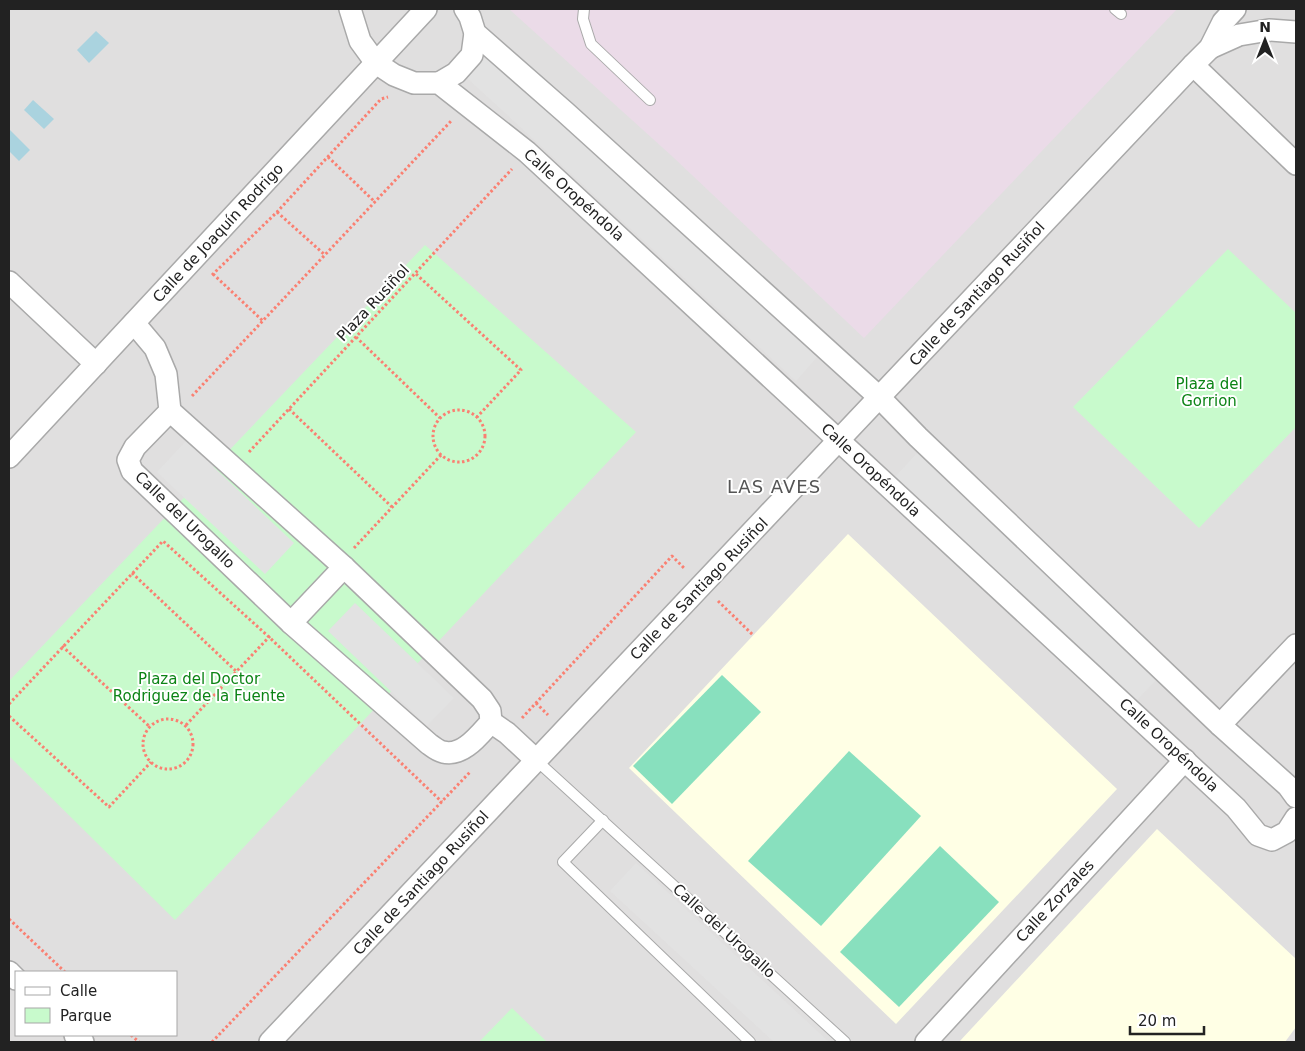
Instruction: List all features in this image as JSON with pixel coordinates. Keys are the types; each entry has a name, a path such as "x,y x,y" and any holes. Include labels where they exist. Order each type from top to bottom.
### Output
{"street":[{"name":"Calle de Joaquín Rodrigo","path":"9,457 426,9"},
{"path":"354,12 360,41 376,63 394,75 414,83 439,84 456,73 472,55 475,33 470,17 465,9"},
{"path":"1210,48 1223,22 1235,9"},
{"path":"1210,48 1239,35 1269,30 1296,32"},
{"path":"475,33 879,397 918,437 1220,725 1288,786 1296,797"},
{"name":"Calle de Santiago Rusiñol","path":"270,1042 1210,48"},
{"path":"1193,65 1296,164"},
{"name":"Calle Oropéndola","path":"439,84 527,152 1185,760 1236,808 1258,835 1272,840 1287,832 1296,818"},
{"path":"9,282 96,364"},
{"path":"134,323 155,348 166,374 172,413"},
{"name":"Calle del Urogallo","path":"499,728 455,752 442,752 429,744 289,621 132,471 128,460 135,447 172,413 341,566 482,699 499,728 536,760"},
{"path":"289,621 341,566"},
{"path":"1220,725 1296,645"},
{"name":"Calle Zorzales","path":"926,1042 1185,760"}],"lane":[{"path":"584,9 583,19 591,44 650,100"},
{"name":"Calle del Urogallo","path":"536,760 845,1042"},
{"path":"603,820 562,862 750,1042"}],"path":[{"path":"207,281 277,212 381,99 390,97"},
{"path":"172,413 376,202 466,105"},
{"path":"445,116 452,120"},
{"name":"Plaza Rusiñol","path":"234,468 416,274 527,152"},
{"path":"328,157 376,202"},
{"path":"277,212 325,255"},
{"path":"213,274 262,321"},
{"path":"416,274 521,370 477,417"},
{"path":"356,338 440,418"},
{"path":"289,409 392,507"},
{"path":"458,410 465,410 477,417 484,429 484,442 478,454 466,461 452,461 440,455 434,443 433,430 440,418 451,411 458,410"},
{"path":"341,566 440,455"},
{"path":"9,704 163,540 269,637 442,802"},
{"path":"499,728 672,556 753,635"},
{"path":"132,573 236,672"},
{"path":"186,725 269,637 289,621"},
{"path":"62,646 149,726"},
{"path":"9,716 109,807 150,762"},
{"path":"174,718 186,725 193,736 194,750 187,761 176,768 162,769 150,762 143,751 143,738 149,726 161,719 174,718"},
{"path":"212,1042 475,768"},
{"path":"9,919 64,971"}],"shaded area":[{"path":"9,9 1296,9 1296,1042 9,1042"},
{"path":"509,9 1177,9 864,338 673,157"},
{"path":"487,57 817,357 796,381 467,78"},
{"path":"186,441 294,543 265,574 157,472"},
{"path":"919,451 1160,676 1136,701 895,477"},
{"path":"848,534 1117,789 896,1024 629,768"},
{"path":"355,603 454,698 427,726 328,631"},
{"path":"1157,829 1296,959 1296,1027 1285,1042 959,1042"},
{"path":"636,863 829,1042 774,1042 610,891"}],"green space":[{"name":"Plaza del Doctor Rodriguez de la Fuente","path":"425,245 636,432 175,920 9,756 9,681"},
{"name":"Plaza del Gorrion","path":"1228,249 1296,313 1296,427 1199,528 1073,407"},
{"path":"722,675 761,712 672,804 633,766"},
{"path":"849,751 921,816 821,926 748,861"},
{"path":"940,846 999,902 899,1007 840,952"},
{"path":"512,1008 547,1042 479,1042"}],"water":[{"path":"96,31 109,43 89,63 77,50"},
{"path":"33,100 54,119 44,129 24,110"},
{"path":"9,129 30,150 19,161 9,151"}],"district":[{"name":"LAS AVES","path":"774,486"}]}
